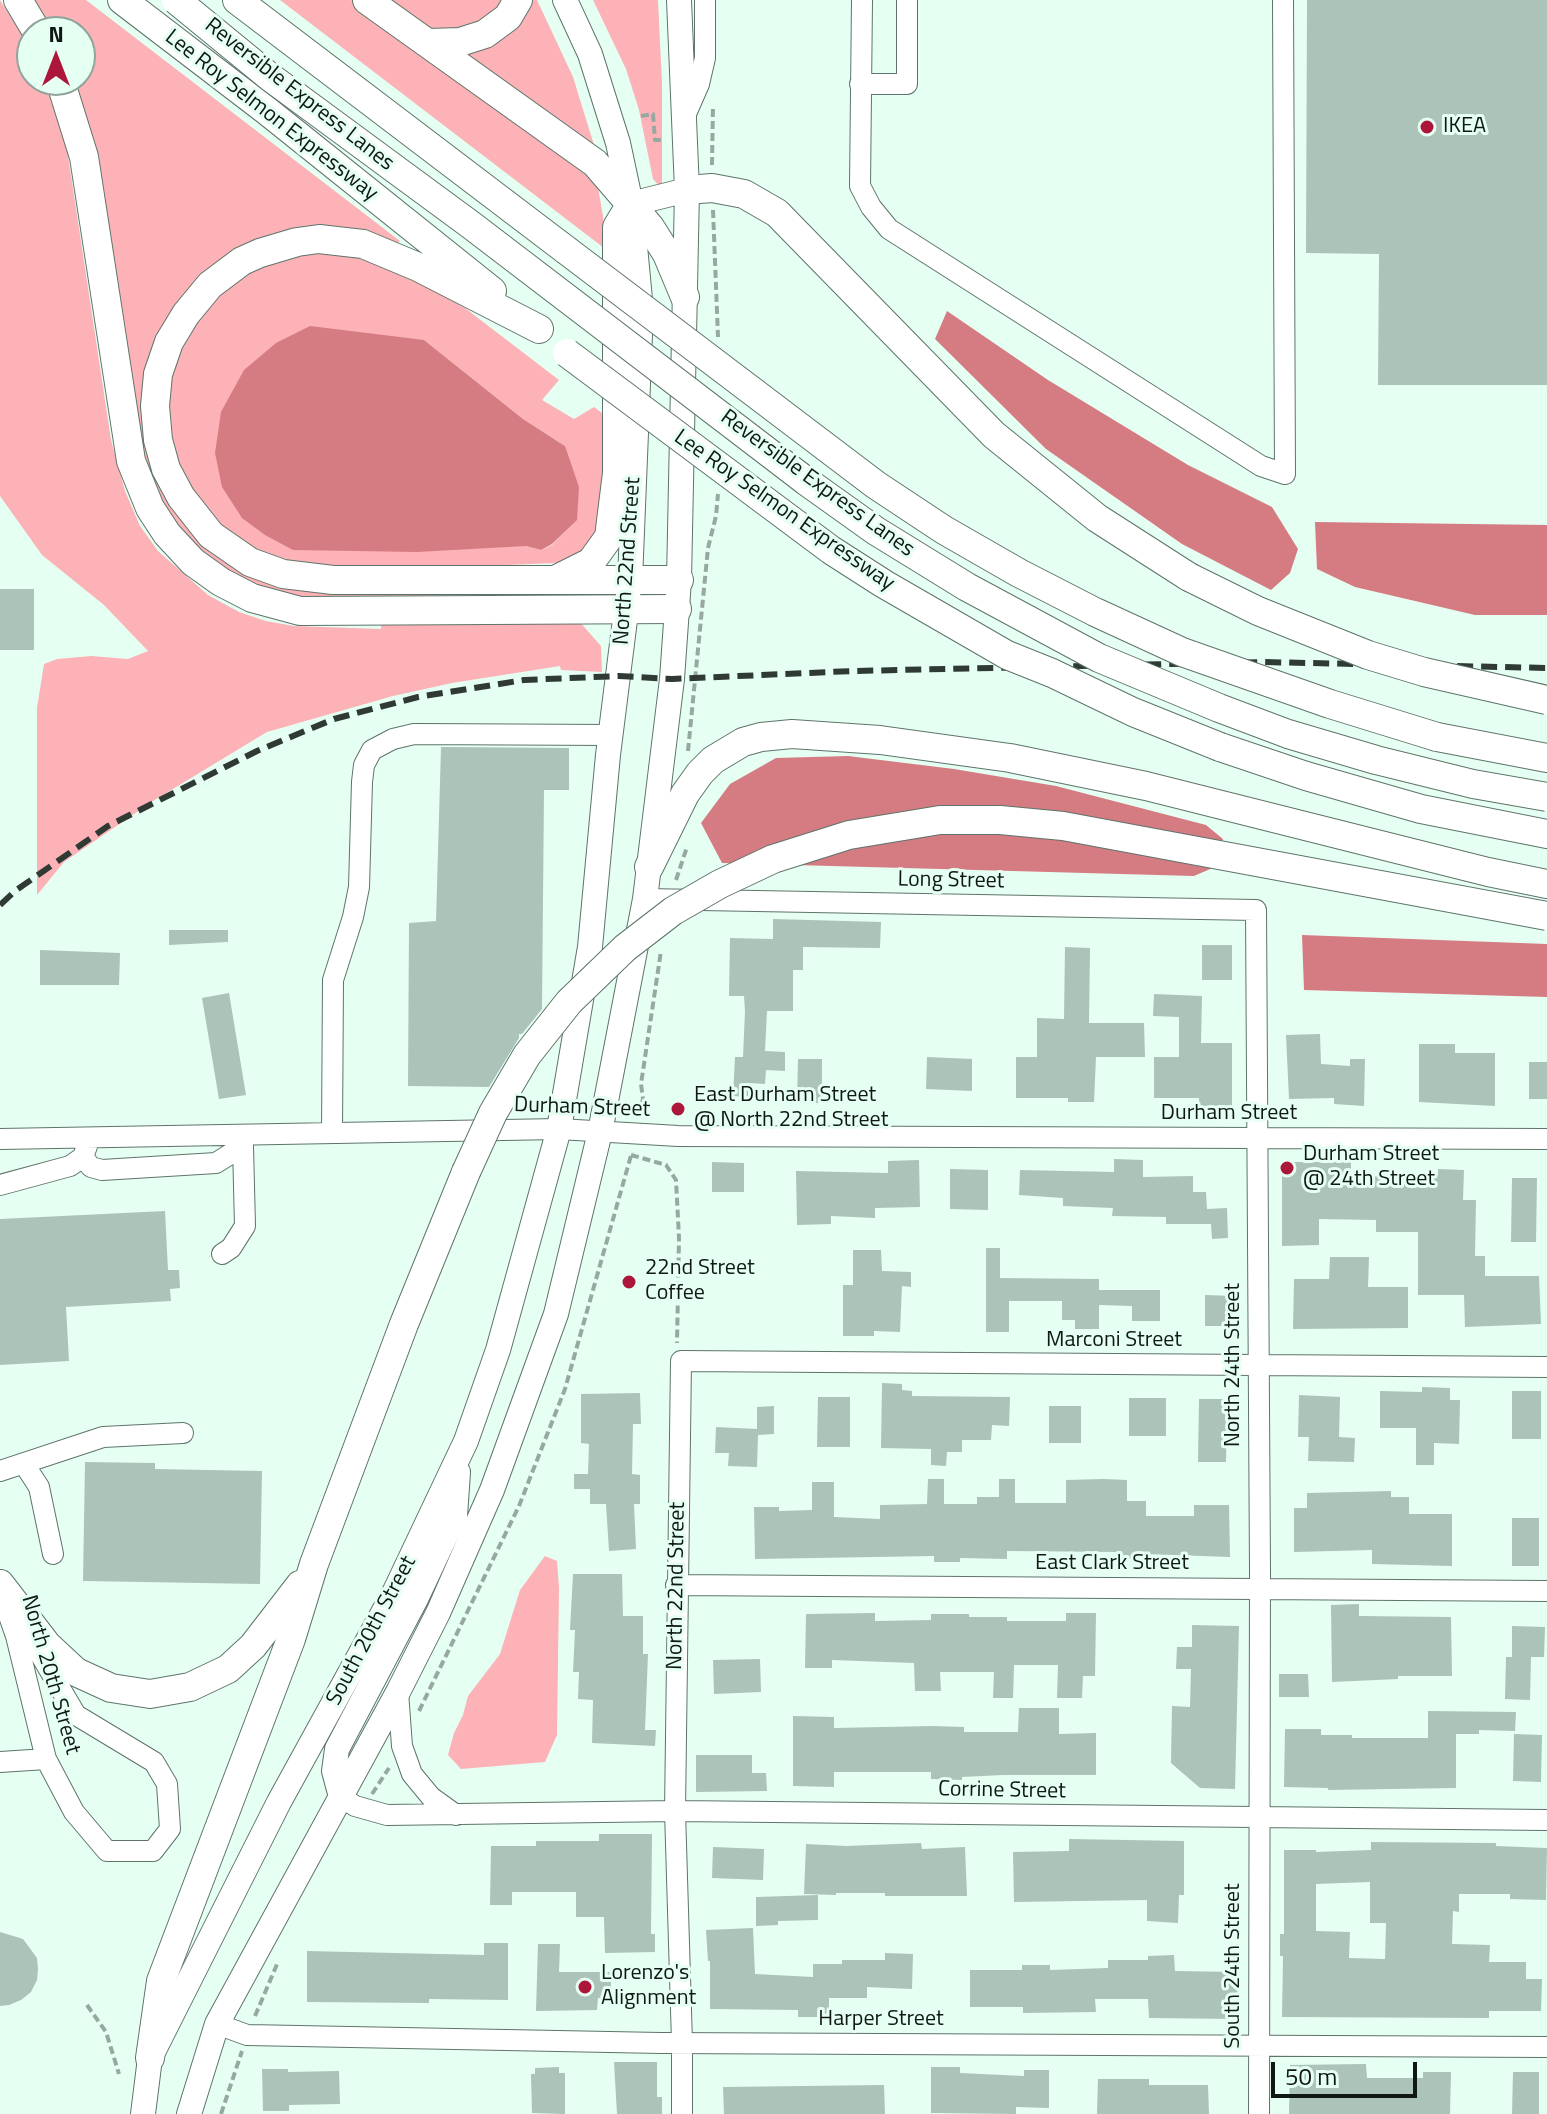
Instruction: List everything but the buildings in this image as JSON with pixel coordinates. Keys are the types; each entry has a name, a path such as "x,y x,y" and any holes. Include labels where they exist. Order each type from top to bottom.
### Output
{"highway":[{"name":"Lee Roy Selmon Expressway","path":"122,0 267,111 567,353 831,550 884,584 1007,655 1220,747 1421,809 1547,834"},
{"name":"Reversible Express Lanes","path":"176,0 270,77 471,225 806,481 876,531 967,587 1099,658 1260,724 1376,760 1473,784 1547,797"},
{"path":"237,0 876,485 944,530 1095,612 1182,652 1330,704 1437,737 1547,758"},
{"path":"367,0 595,163 631,204 667,254 685,297"},
{"path":"428,43 460,42 485,34 508,17 518,0"},
{"path":"65,96 84,157 131,461 150,508 167,534 193,562 221,582 252,598 300,611 628,594 679,580"},
{"path":"687,190 712,188 744,194 777,213 994,435 1097,518 1189,577 1272,618 1368,655 1436,675 1547,700"},
{"path":"554,580 591,562 609,537 617,473 617,227 631,204"},
{"path":"539,329 387,252 363,244 340,240 297,242 276,247 242,261 210,285 186,314 169,342 158,374 156,422 166,469 191,512 223,545 267,569 316,580 554,580 628,594 677,609"},
{"path":"649,867 685,794 713,760 743,742 792,734 880,740 1040,764 1146,786 1547,884"},
{"path":"150,2058 161,1981 291,1639 314,1564 404,1324 466,1172 493,1113 527,1055 569,1002 625,948 673,911 773,859 849,835 940,820 1052,824 1547,916"},
{"path":"0,1586 47,1645 76,1672 111,1688 150,1694 190,1687 228,1669 276,1619 314,1564"}],"main road":[{"name":"North 22nd Street","path":"559,1129 590,947 628,594 641,310 631,204 605,95 565,0"},
{"path":"189,2114 217,2024 398,1692 438,1613 492,1490 556,1314 600,1132 645,899 672,679 677,609 687,190 679,0"},
{"path":"631,204 687,190"},
{"name":"South 20th Street","path":"143,2114 150,2058 279,1802 395,1591 458,1457 498,1350 559,1129"},
{"path":"341,1797 334,1771 337,1749 416,1599 455,1516 458,1457"}],"street":[{"path":"683,120 699,84 705,58 705,0"},
{"path":"862,0 860,186 871,207 889,229 1261,466 1285,474 1283,0"},
{"path":"860,84 907,84 907,0"},
{"path":"332,1133 333,980 359,887 362,782 364,765 372,750 393,739 414,734 611,735"},
{"name":"Long Street","path":"645,899 1256,910"},
{"name":"North 24th Street","path":"1256,910 1260,1589 1258,1819"},
{"name":"Durham Street","path":"0,1139 85,1147 332,1133 559,1129 694,1136 1547,1139"},
{"path":"85,1147 91,1167 102,1170 216,1163 243,1140"},
{"path":"222,1254 231,1248 245,1226 243,1140"},
{"path":"0,1185 70,1166 85,1147"},
{"name":"Marconi Street","path":"681,1361 1547,1367"},
{"name":"North 22nd Street","path":"681,1361 675,1811 682,2114"},
{"path":"0,1471 103,1437 183,1433"},
{"path":"24,1464 39,1487 53,1554"},
{"name":"East Clark Street","path":"676,1585 1547,1591"},
{"name":"North 20th Street","path":"0,1586 76,1715 154,1762 167,1784 170,1829 153,1851 107,1851 74,1812 46,1759 8,1637 0,1586"},
{"path":"398,1692 402,1746 412,1774 431,1797 456,1815"},
{"path":"0,1762 46,1759"},
{"name":"Corrine Street","path":"341,1797 355,1806 387,1815 675,1811 1547,1820"},
{"name":"South 24th Street","path":"1258,1819 1259,2114"},
{"name":"Harper Street","path":"217,2024 247,2035 682,2043 1547,2047"}],"path":[{"path":"641,116 653,114 655,140 661,140"},
{"path":"631,1155 666,1165 676,1180 679,1238 677,1349 681,1361"},
{"path":"87,2005 106,2032 119,2074"}],"shaded area":[{"path":"0,0 16,26 16,96 52,96 67,149 111,440 125,491 140,526 158,551 208,595 239,612 294,626 381,629 381,619 578,620 601,646 602,672 561,670 560,666 452,683 393,696 267,732 153,801 64,862 37,895 37,708 44,664 57,659 91,656 128,659 148,651 104,605 42,555 0,496"},
{"path":"25,0 86,0 400,241 397,244 240,250 145,403 229,562 537,589 537,594 416,596 371,604 307,603 220,572 152,497 75,96 96,96 96,16 35,16"},
{"path":"280,0 351,0 597,182 604,248"},
{"path":"384,0 508,0 479,27 436,32"},
{"path":"530,0 537,0 573,77 594,145 464,56"},
{"path":"593,0 658,0 662,189 653,179 639,110 626,69"},
{"path":"324,253 359,258 438,293 465,308 559,380 542,400 574,419 594,407 606,416 601,526 583,552 557,563 332,572 262,559 205,518 166,438 171,372 179,348 209,304 242,277 262,266 305,254","holes":["424,340 523,419 565,446 577,519 552,545 541,550 526,546"]},
{"path":"947,311 1048,380 1188,465 1272,507 1298,549 1290,573 1271,590 1182,544 1046,449 935,339"},
{"path":"310,326 424,340 523,419 565,446 579,487 577,520 552,544 541,550 526,546 417,552 293,550 265,535 242,518 222,487 215,453 221,412 244,370 276,343"},
{"path":"1315,522 1547,525 1547,615 1475,615 1355,587 1317,569"},
{"path":"848,756 1056,786 1206,825 1223,839 1217,866 1194,876 722,863 701,823 730,784 776,758"},
{"path":"1302,935 1547,944 1547,997 1304,990"},
{"path":"545,1556 557,1561 559,1588 557,1735 545,1762 461,1769 448,1755 468,1696 500,1654 520,1590"}],"railway":[{"path":"0,905 15,891 108,826 257,751 334,719 418,697 524,680 619,676 672,679 853,671 1263,662 1547,668"}],"place":[{"name":"IKEA","path":"1427,127"},
{"name":"East Durham Street @ North 22nd Street","path":"678,1109"},
{"name":"Durham Street @ 24th Street","path":"1287,1168"},
{"name":"22nd Street Coffee","path":"629,1282"},
{"name":"Lorenzo's Alignment","path":"585,1987"}]}
